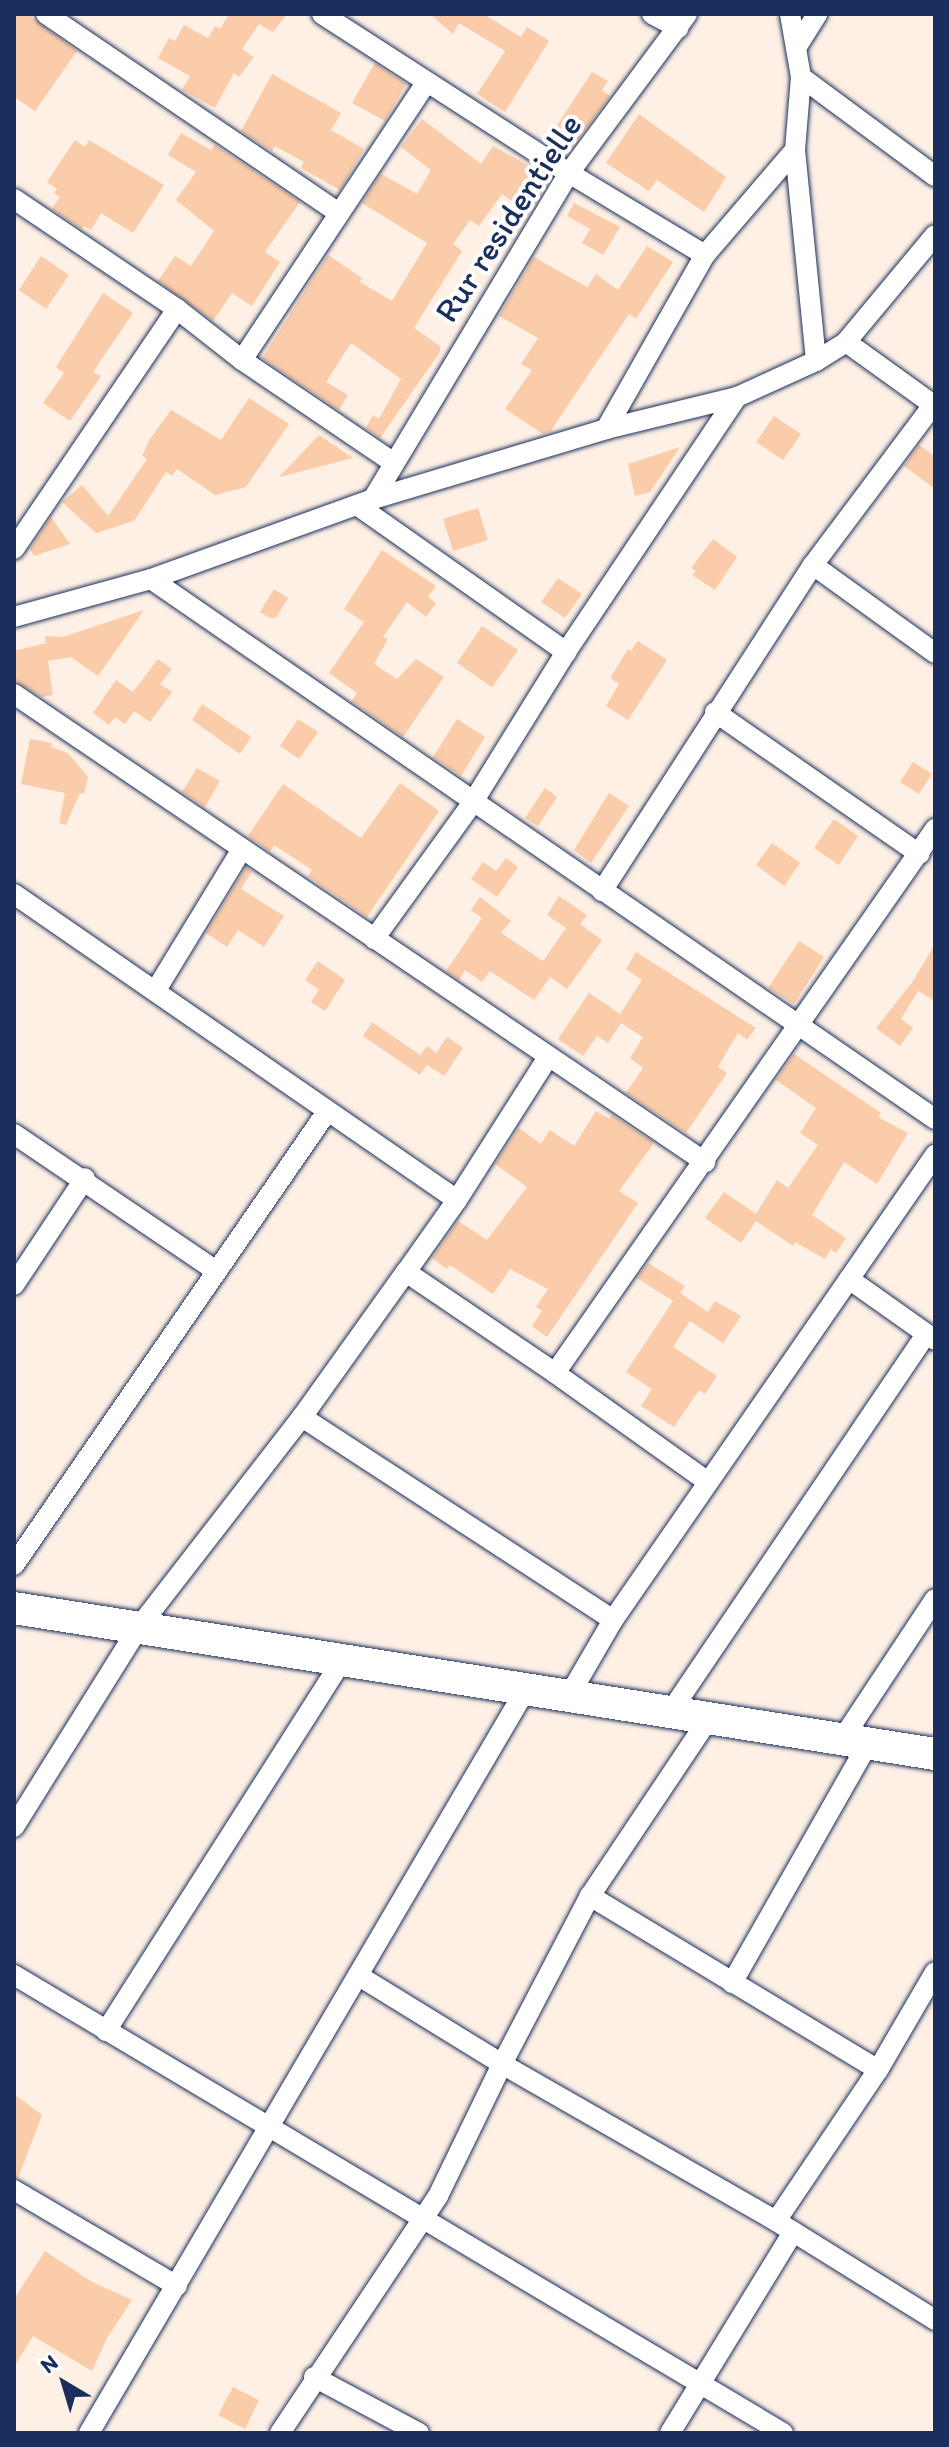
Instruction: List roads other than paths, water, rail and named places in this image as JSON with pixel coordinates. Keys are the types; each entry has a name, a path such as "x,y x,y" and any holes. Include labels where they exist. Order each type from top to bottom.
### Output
{"main road":[{"path":"14,1608 935,1754"}],"street":[{"path":"322,14 569,173 705,255"},
{"path":"652,14 682,21"},
{"path":"790,14 801,77 795,150 816,361"},
{"path":"796,48 817,14"},
{"path":"56,17 339,213"},
{"name":"Rur residentielle","path":"365,502 394,463 569,173 682,21"},
{"path":"801,77 935,176"},
{"path":"242,360 426,83"},
{"path":"606,429 705,255 795,150"},
{"path":"14,199 177,309 242,360 394,463"},
{"path":"14,617 151,579 365,502 606,429 737,397 816,361 846,342 935,235"},
{"path":"14,549 177,309"},
{"path":"602,891 813,565 934,406 846,342"},
{"path":"374,939 473,802 566,652 737,397"},
{"path":"365,502 566,652"},
{"path":"813,565 935,653"},
{"path":"151,579 935,1119"},
{"path":"14,694 705,1162"},
{"path":"715,712 919,854"},
{"path":"555,1373 801,1026 935,829"},
{"path":"156,990 242,849"},
{"path":"14,894 156,990 326,1113 457,1200"},
{"path":"14,1827 139,1627 302,1417 457,1200 548,1057"},
{"path":"14,1565 326,1113"},
{"path":"14,1134 85,1178 215,1270"},
{"path":"570,1694 613,1620 935,1155"},
{"path":"14,1285 85,1178"},
{"path":"406,1272 708,1482"},
{"path":"671,1711 930,1337 849,1279"},
{"path":"302,1417 613,1620"},
{"path":"732,1983 854,1742 935,1599"},
{"path":"106,2031 342,1660"},
{"path":"89,2433 526,1689"},
{"path":"280,2433 314,2377 424,2220 590,1896 709,1718"},
{"path":"590,1896 878,2070"},
{"path":"670,2433 784,2226 935,1972"},
{"path":"14,1975 783,2433"},
{"path":"359,1976 502,2064 784,2226 934,2318"},
{"path":"14,2190 177,2286"},
{"path":"314,2377 419,2433"}]}
